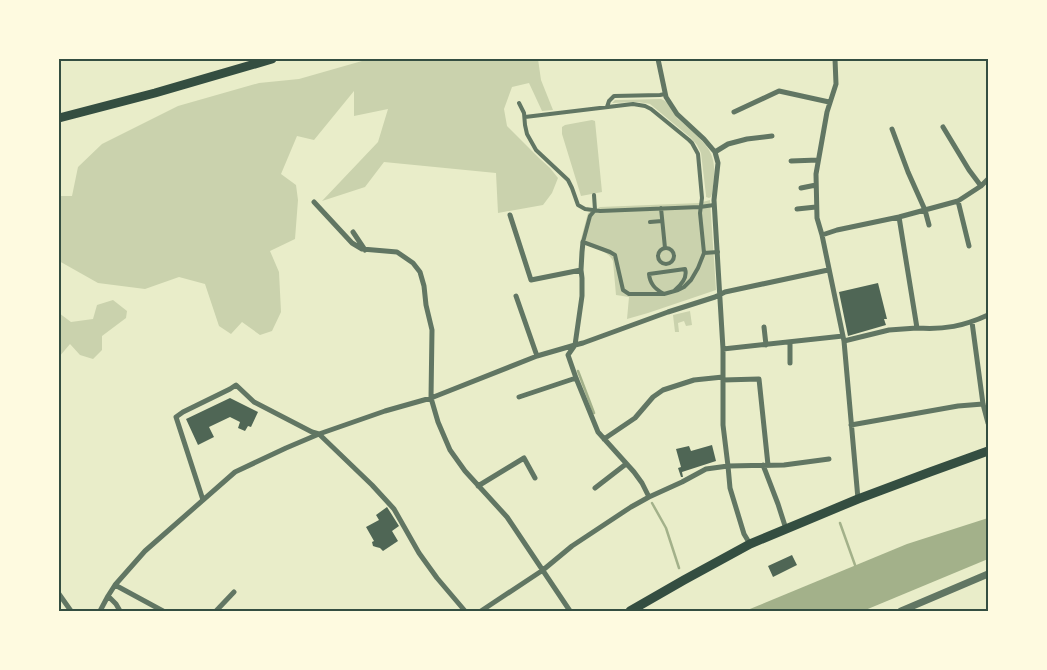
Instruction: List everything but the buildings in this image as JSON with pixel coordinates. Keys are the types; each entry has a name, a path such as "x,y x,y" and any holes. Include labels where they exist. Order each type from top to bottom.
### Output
{"highway":[{"path":"59,118 155,93 272,59"},
{"path":"630,611 750,544 858,499 988,451"}],"street":[{"path":"658,59 665,94 677,114 715,152 718,163 714,204 723,349 723,425 730,488 744,534 750,544"},
{"path":"835,59 836,84 829,102 818,160 816,206 843,339 858,499"},
{"path":"734,112 779,90 829,102"},
{"path":"607,107 609,100 614,96 665,94"},
{"path":"519,103 524,113 526,129 533,146 539,154 568,180 578,205 585,209 600,211 714,204"},
{"path":"525,117 632,104 648,107 692,143 696,150 699,159 702,198 700,213 704,253 698,268 684,287 664,294 629,294 622,287 615,255 583,242"},
{"path":"943,127 981,186"},
{"path":"892,128 908,172 925,210 929,225"},
{"path":"715,152 728,144 747,139 772,136"},
{"path":"791,161 818,160"},
{"path":"822,235 899,217 958,200 981,186 988,178"},
{"path":"801,188 816,185"},
{"path":"594,195 595,210 590,216 583,242 582,296 575,345 568,354 598,432 642,483 650,497"},
{"path":"958,200 969,246"},
{"path":"314,202 352,243 365,250 397,252 414,263 420,272 432,330 431,398 438,422 450,450 465,471 507,517 570,611"},
{"path":"797,210 816,206"},
{"path":"660,208 665,248"},
{"path":"510,215 531,280 581,270"},
{"path":"899,217 917,328"},
{"path":"650,222 662,221"},
{"path":"353,232 365,250"},
{"path":"662,248 665,248 670,249 674,253 672,261 668,264 663,264 658,257 662,248"},
{"path":"704,253 718,252"},
{"path":"664,294 653,286 649,274 685,269 685,278 672,292"},
{"path":"100,611 115,585 145,551 203,500 235,472 286,448 385,411 431,398 537,356 583,343 668,312 715,298 725,292 828,270"},
{"path":"516,296 537,356"},
{"path":"723,349 843,339 889,330 947,328 972,322 988,315"},
{"path":"972,322 983,404 988,423"},
{"path":"764,327 766,345"},
{"path":"790,342 790,363"},
{"path":"519,397 576,378"},
{"path":"604,439 635,418 656,394 663,390 694,380 723,378 759,379 766,465 786,529"},
{"path":"203,500 176,417 236,384 249,399 258,405 312,432 320,434 372,485 394,509 419,553 465,611"},
{"path":"851,425 958,406 983,404"},
{"path":"478,486 524,458 535,478"},
{"path":"481,611 544,570 572,546 631,507 706,469 728,466 784,465 829,459"},
{"path":"595,488 626,464"},
{"path":"901,611 988,574"},
{"path":"115,585 163,611"},
{"path":"216,611 234,592"},
{"path":"59,594 70,611"},
{"path":"108,596 120,611"}],"shaded area":[{"path":"369,59 538,59 541,80 553,110 542,111 529,83 512,87 504,109 507,126 558,178 552,193 543,205 498,213 496,173 384,162 365,187 322,201 378,142 388,109 354,116 354,91 314,140 297,136 281,174 296,185 298,200 295,239 270,251 279,272 281,312 272,331 260,335 242,322 231,334 219,326 205,284 179,277 145,289 98,283 59,261 59,196 72,196 78,167 102,144 178,106 259,83 299,79"},
{"path":"661,99 669,104 678,119 701,140 711,153 714,174 712,194 709,198 706,197 701,153 691,138 650,104 638,102 612,103 615,100"},
{"path":"592,120 595,121 602,192 581,196 562,134 562,127"},
{"path":"710,200 716,290 627,319 629,297 616,295 611,257 603,251 580,243 588,213 600,207 699,203"},
{"path":"113,300 127,311 126,318 102,336 102,350 93,359 80,355 70,344 59,357 59,313 71,322 93,319 97,305"},
{"path":"690,311 692,325 686,326 684,321 678,323 679,332 675,332 673,315"},
{"path":"988,518 988,559 863,611 745,611 907,544"}],"waterway":[{"path":"578,371 594,413"},
{"path":"652,503 666,528 679,568"},
{"path":"840,523 855,565"}]}
